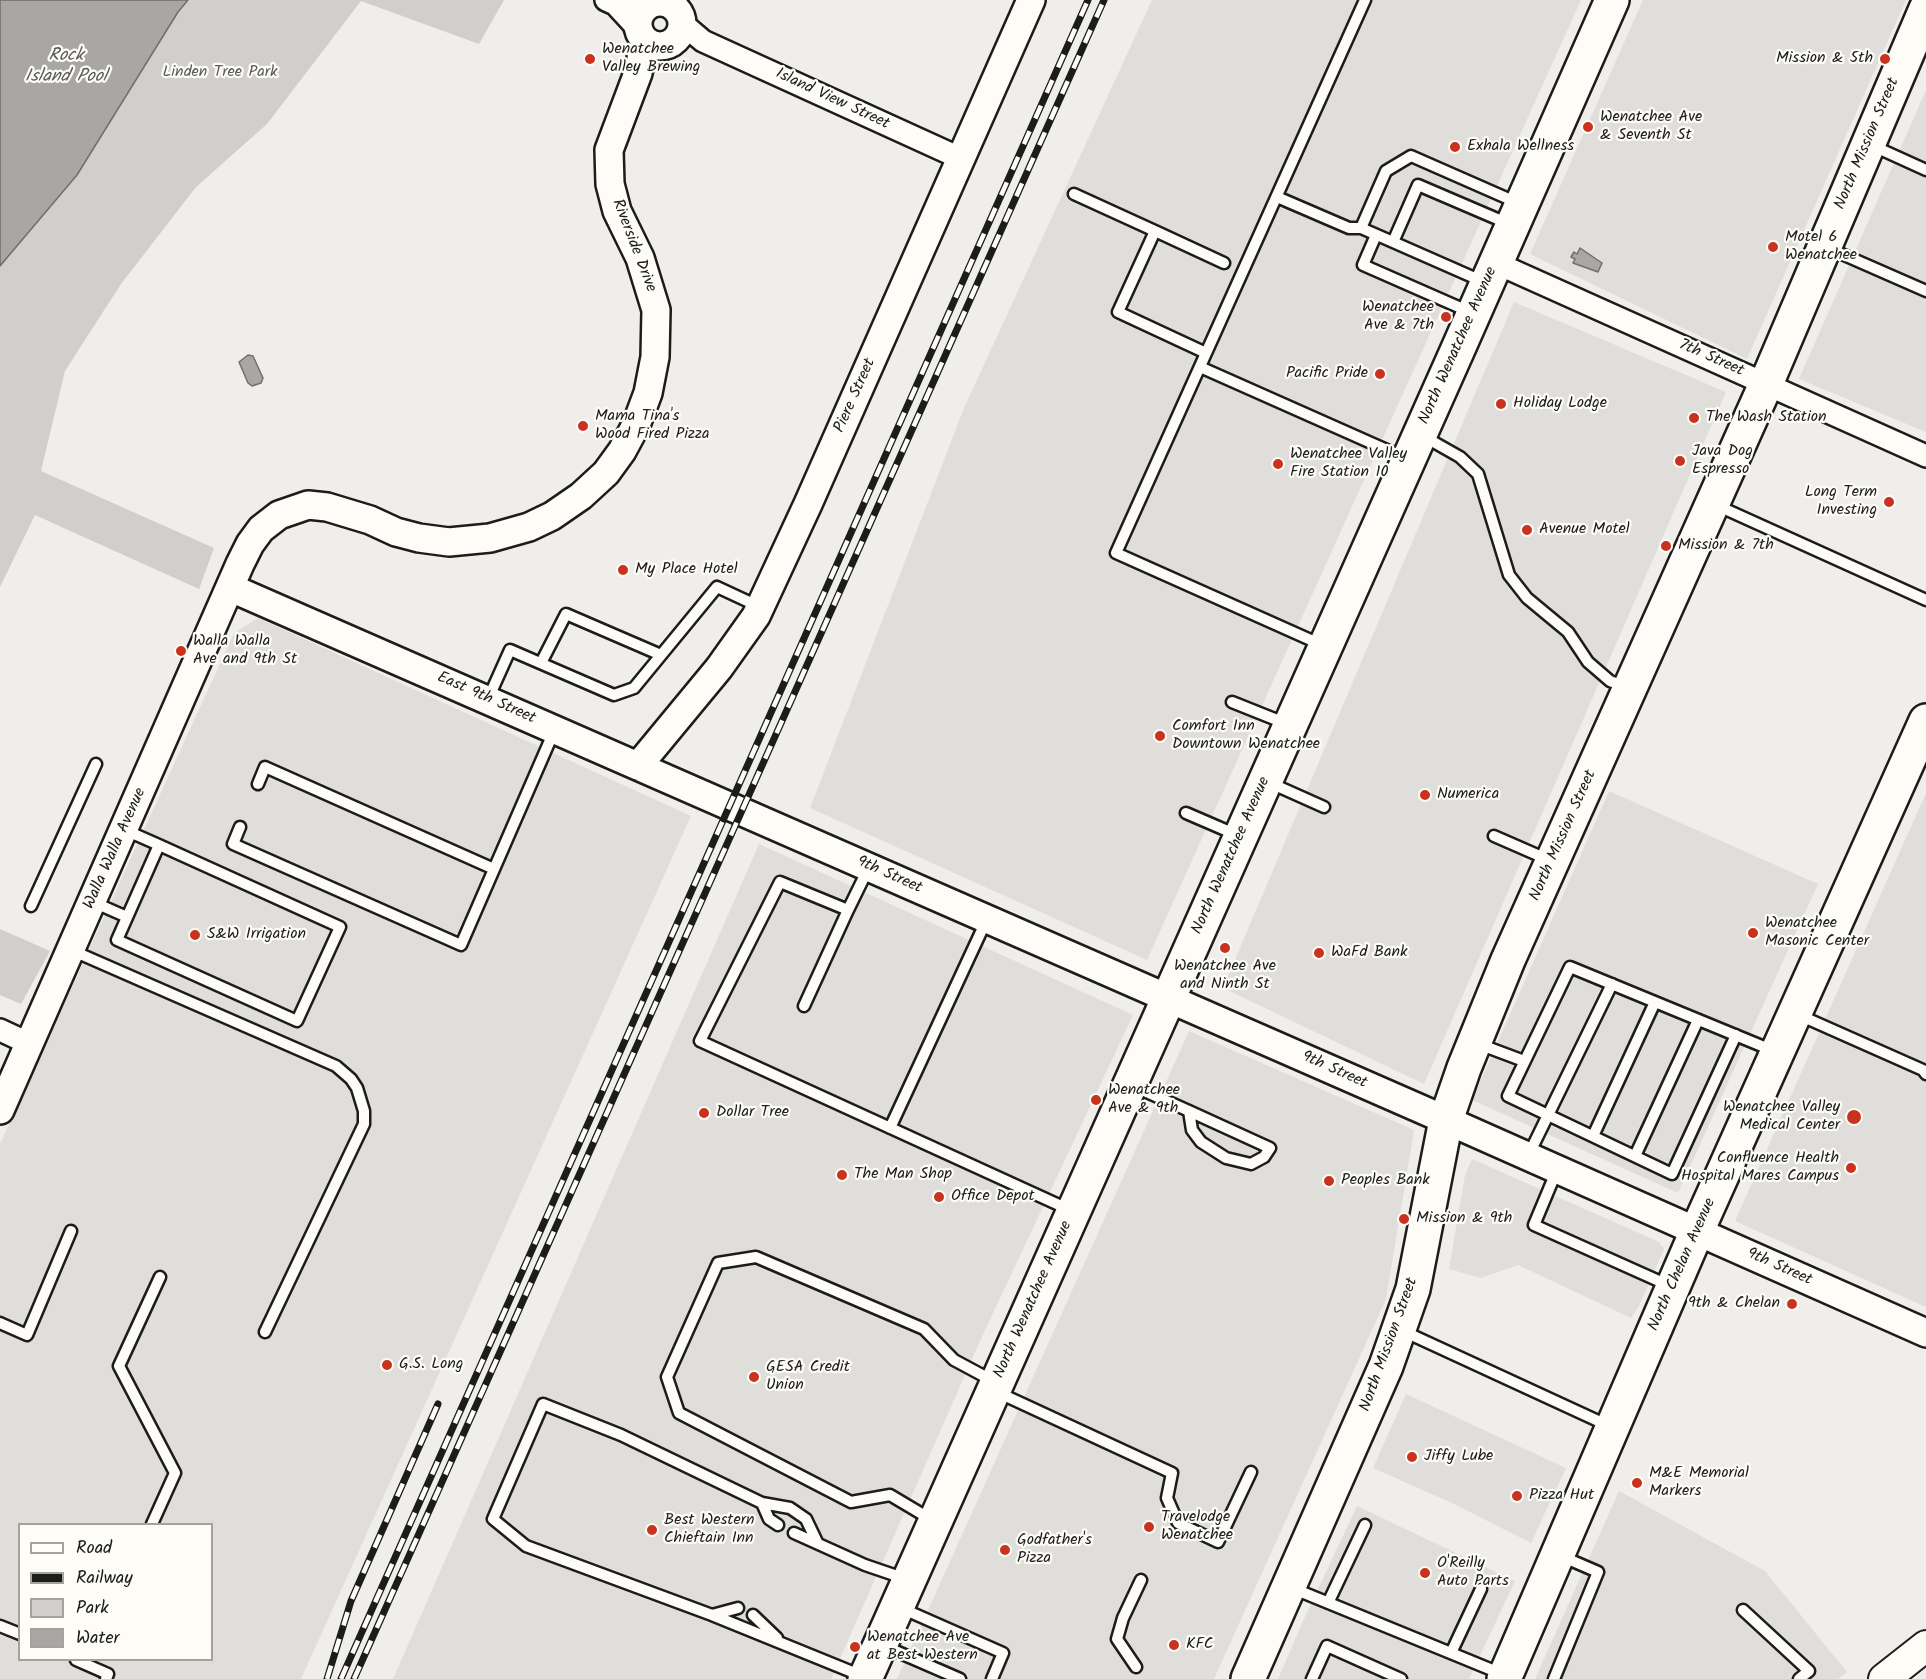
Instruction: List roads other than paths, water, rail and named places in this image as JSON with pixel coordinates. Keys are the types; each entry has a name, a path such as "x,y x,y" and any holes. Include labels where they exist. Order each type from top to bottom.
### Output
{"main road":[{"name":"North Wenatchee Avenue","path":"866,1678 1612,0"},
{"name":"North Mission Street","path":"1248,1679 1386,1366 1413,1289 1446,1120 1508,960 1766,384 1926,9"},
{"name":"North Chelan Avenue","path":"1505,1677 1697,1231 1777,1052 1914,759 1926,721"},
{"path":"1884,1679 1926,1646"}],"street":[{"name":"Piere Street","path":"638,766 737,644 760,607 962,159 1031,0"},
{"name":"Island View Street","path":"610,2 636,6 962,159"},
{"name":"Riverside Drive","path":"231,588 250,544 261,529 270,520 308,505 327,507 370,520 396,532 449,542 490,537 529,526 552,516 581,496 606,473 622,452 636,425 648,393 655,357 656,310 640,258 617,211 610,184 609,150 638,73 666,22"},
{"name":"7th Street","path":"1492,273 1766,384 1926,456"},
{"name":"East 9th Street","path":"231,588 742,811"},
{"name":"Walla Walla Avenue","path":"0,1110 231,588"},
{"name":"9th Street","path":"742,811 1446,1120 1926,1334"},
{"path":"0,1030 30,1044"}],"lane":[{"path":"1325,647 1116,553 1365,0"},
{"path":"1868,144 1926,170"},
{"path":"1361,228 1386,171 1411,156 1517,215"},
{"path":"1393,242 1418,185 1517,215"},
{"path":"1074,194 1224,263"},
{"path":"1277,196 1348,228 1361,228 1393,242 1492,273"},
{"path":"1155,231 1118,312 1206,353"},
{"path":"1376,235 1363,265 1474,313"},
{"path":"1824,246 1926,291"},
{"path":"1200,367 1414,447 1461,457 1478,474 1509,575 1527,598 1568,632 1588,662 1610,681 1630,688"},
{"path":"1712,504 1926,600"},
{"path":"488,700 510,650 614,694 634,688 717,587 760,607"},
{"path":"541,663 566,614 661,655"},
{"path":"1232,702 1290,725"},
{"path":"240,827 232,844 460,945 555,729"},
{"path":"32,906 96,764"},
{"path":"258,784 265,767 494,869"},
{"path":"1265,781 1324,807"},
{"path":"1186,813 1240,836"},
{"path":"124,829 340,927 297,1021 117,939 159,845"},
{"path":"1494,836 1552,862"},
{"path":"804,1006 869,867"},
{"path":"848,910 780,882 700,1041 1073,1212"},
{"path":"93,902 127,917"},
{"path":"890,1128 987,919"},
{"path":"71,950 336,1066 351,1079 357,1088 364,1111 364,1124 265,1332"},
{"path":"1736,1035 1672,1174 1508,1096 1570,967 1698,1020 1736,1035 1777,1052"},
{"path":"1528,1157 1611,984"},
{"path":"1593,1136 1655,1002"},
{"path":"1795,1013 1923,1070 1926,1074"},
{"path":"1635,1156 1698,1020"},
{"path":"1475,1042 1524,1061"},
{"path":"1130,1085 1270,1148 1264,1157 1251,1164 1226,1158 1201,1142 1192,1130 1189,1112"},
{"path":"1557,1170 1534,1225 1673,1288"},
{"path":"0,1323 27,1335 71,1231"},
{"path":"935,1522 890,1495 851,1502 679,1413 667,1377 718,1263 756,1257 924,1329 954,1360 995,1387 1172,1473 1167,1498 1178,1523 1218,1542 1251,1472"},
{"path":"152,1523 175,1473 119,1366 160,1277"},
{"path":"1399,1329 1612,1427"},
{"path":"817,1542 806,1519 790,1509 762,1503 621,1436 543,1404 493,1519 526,1546 712,1615 866,1678"},
{"path":"762,1503 769,1519 778,1526"},
{"path":"1328,1603 1365,1525"},
{"path":"794,1533 865,1565 904,1593 1003,1653 992,1679"},
{"path":"1554,1679 1598,1572 1558,1554"},
{"path":"1136,1666 1117,1639 1123,1618 1141,1580"},
{"path":"1289,1587 1505,1677"},
{"path":"1451,1653 1481,1589"},
{"path":"712,1615 738,1608"},
{"path":"1743,1610 1809,1671 1799,1679"},
{"path":"753,1615 781,1643"},
{"path":"0,1626 18,1633"},
{"path":"881,1644 960,1679"},
{"path":"1312,1679 1327,1646 1401,1679"},
{"path":"80,1661 108,1674 106,1679"}],"water":[{"name":"Rock Island Pool","path":"0,0 188,0 178,12 77,175 0,266"},
{"path":"1580,248 1602,263 1598,272 1573,263 1575,259 1571,257 1574,252 1577,254"},
{"path":"248,355 253,356 263,378 261,383 252,386 248,383 239,362"}],"railway":[{"path":"341,1679 1088,0"},
{"path":"354,1679 1104,0"},
{"path":"327,1679 351,1601 438,1404"}],"place":[{"name":"Wenatchee Valley Brewing","path":"590,59"},
{"name":"Mission & 5th","path":"1885,59"},
{"name":"Wenatchee Ave & Seventh St","path":"1588,127"},
{"name":"Exhala Wellness","path":"1455,147"},
{"name":"Motel 6 Wenatchee","path":"1773,247"},
{"name":"Wenatchee Ave & 7th","path":"1446,317"},
{"name":"Pacific Pride","path":"1380,374"},
{"name":"Holiday Lodge","path":"1501,404"},
{"name":"The Wash Station","path":"1694,418"},
{"name":"Mama Tina's Wood Fired Pizza","path":"583,426"},
{"name":"Java Dog Espresso","path":"1680,461"},
{"name":"Wenatchee Valley Fire Station 10","path":"1278,464"},
{"name":"Long Term Investing","path":"1889,502"},
{"name":"Avenue Motel","path":"1527,530"},
{"name":"Mission & 7th","path":"1666,546"},
{"name":"My Place Hotel","path":"623,570"},
{"name":"Walla Walla Ave and 9th St","path":"181,651"},
{"name":"Comfort Inn Downtown Wenatchee","path":"1160,736"},
{"name":"Numerica","path":"1425,795"},
{"name":"Wenatchee Masonic Center","path":"1753,933"},
{"name":"S&W Irrigation","path":"195,935"},
{"name":"Wenatchee Ave and Ninth St","path":"1225,948"},
{"name":"WaFd Bank","path":"1319,953"},
{"name":"Wenatchee Ave & 9th","path":"1096,1100"},
{"name":"Dollar Tree","path":"704,1113"},
{"name":"Wenatchee Valley Medical Center","path":"1854,1117"},
{"name":"Confluence Health Hospital Mares Campus","path":"1851,1168"},
{"name":"The Man Shop","path":"842,1175"},
{"name":"Peoples Bank","path":"1329,1181"},
{"name":"Office Depot","path":"939,1197"},
{"name":"Mission & 9th","path":"1404,1219"},
{"name":"9th & Chelan","path":"1792,1304"},
{"name":"G.S. Long","path":"387,1365"},
{"name":"GESA Credit Union","path":"754,1377"},
{"name":"Jiffy Lube","path":"1412,1457"},
{"name":"M&E Memorial Markers","path":"1637,1483"},
{"name":"Pizza Hut","path":"1517,1496"},
{"name":"Travelodge Wenatchee","path":"1149,1527"},
{"name":"Best Western Chieftain Inn","path":"652,1530"},
{"name":"Godfather's Pizza","path":"1005,1550"},
{"name":"O'Reilly Auto Parts","path":"1425,1573"},
{"name":"KFC","path":"1174,1645"},
{"name":"Wenatchee Ave at Best Western","path":"855,1647"}],"park label":[{"name":"Linden Tree Park","path":"220,73"}]}
